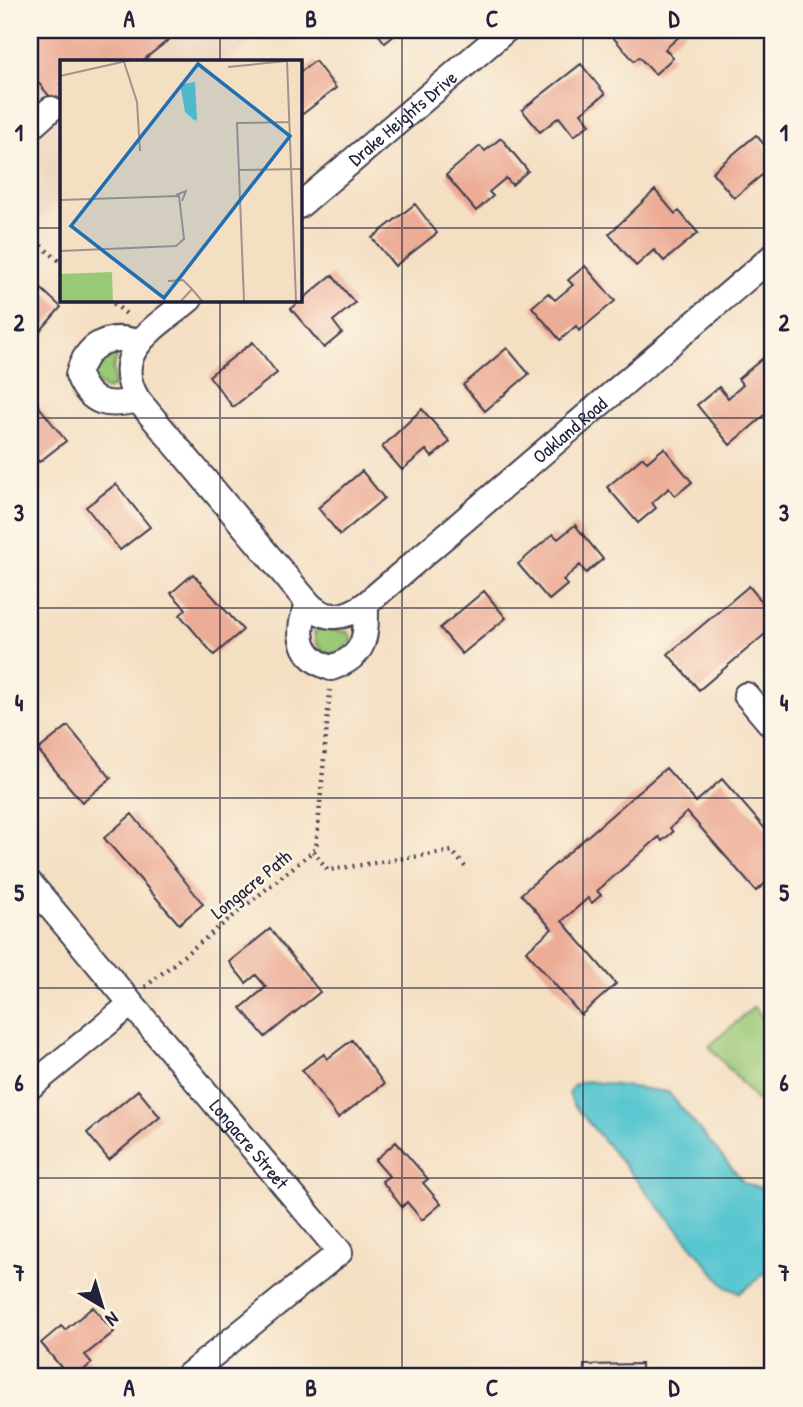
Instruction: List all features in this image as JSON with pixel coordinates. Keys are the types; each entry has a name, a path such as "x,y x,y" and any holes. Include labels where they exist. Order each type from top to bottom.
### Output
{"street":[{"name":"Drake Heights Drive","path":"301,204 506,30"},
{"path":"30,128 51,109"},
{"name":"Oakland Road","path":"139,344 130,356 126,370 128,383 138,400 309,604 328,617 337,617 349,615 366,604 773,256"},
{"path":"138,400 114,406 96,400 83,388 78,375 86,354 95,345 125,338 139,344 188,301"},
{"path":"309,604 301,618 300,640 309,656 331,668 343,664 359,652 366,637 366,604"},
{"path":"746,695 773,727"},
{"name":"Longacre Street","path":"30,883 340,1252 186,1377"},
{"path":"30,1087 131,1004"}],"path":[{"path":"30,237 60,261"},
{"name":"Longacre Path","path":"131,1004 141,990 316,849 331,668"},
{"path":"313,852 328,870 452,851 467,869"}],"shaded area":[{"path":"30,30 264,30 228,60 60,60 60,203 30,229"}],"green space":[{"path":"110,351 117,356 113,370 115,385 107,390 97,383 90,372 95,357"},
{"path":"318,628 348,632 353,640 338,654 324,652 316,643 314,632"},
{"path":"754,1007 773,1028 773,1119 709,1046"}],"water":[{"path":"586,1081 668,1092 744,1183 773,1192 773,1267 740,1293 726,1287 573,1104 569,1094 574,1085"}],"building":[{"path":"30,30 181,30 143,60 60,60 60,109 30,73"},
{"path":"375,30 401,30 385,43"},
{"path":"613,30 687,30 665,49 673,58 655,74 639,57 634,61 609,33"},
{"path":"315,61 336,88 301,115 301,72"},
{"path":"581,64 605,94 581,113 590,124 574,136 559,117 540,132 522,110"},
{"path":"756,135 773,155 773,166 734,198 712,172"},
{"path":"501,138 528,171 512,185 506,178 489,192 493,196 476,211 446,175 480,146 485,151"},
{"path":"655,190 675,214 679,211 698,233 664,261 654,250 636,266 609,234"},
{"path":"415,204 437,233 395,266 372,238"},
{"path":"585,266 615,301 579,331 576,326 560,340 532,307 548,293 555,300 573,285 568,280"},
{"path":"332,275 355,303 333,321 342,333 324,348 291,309"},
{"path":"34,282 61,307 30,343 30,287"},
{"path":"253,342 277,373 233,407 209,376"},
{"path":"507,348 529,374 485,411 463,385"},
{"path":"762,359 773,372 773,408 730,445 697,405 719,387 728,398 743,385 738,379"},
{"path":"30,395 66,441 39,462 30,451"},
{"path":"422,409 450,442 432,457 426,450 402,470 382,447"},
{"path":"664,448 692,482 675,496 669,488 652,503 656,508 638,523 607,487 643,457 647,462"},
{"path":"362,471 384,498 340,535 318,508"},
{"path":"116,484 150,527 120,550 86,507"},
{"path":"575,525 603,559 586,573 580,565 563,580 567,585 549,600 518,564 553,534 558,539"},
{"path":"193,574 243,630 214,655 180,615 186,609 171,593"},
{"path":"749,586 773,615 773,633 771,629 699,690 668,654"},
{"path":"484,591 506,618 462,654 440,628"},
{"path":"68,726 111,778 82,802 38,750"},
{"path":"666,768 696,802 722,779 773,838 773,877 756,891 687,812 670,828 673,832 662,841 659,837 597,891 601,895 592,903 588,898 562,921 616,984 581,1015 526,951 552,929 521,894"},
{"path":"132,814 203,904 179,924 104,838"},
{"path":"270,929 320,992 265,1037 241,1008 266,987 256,975 246,983 229,962"},
{"path":"352,1040 384,1084 338,1118 302,1070 324,1054 327,1059"},
{"path":"138,1090 160,1117 109,1160 87,1133"},
{"path":"396,1142 428,1179 423,1183 441,1204 422,1220 407,1202 402,1207 382,1181 389,1176 375,1160"},
{"path":"93,1307 114,1332 85,1355 92,1363 75,1377 69,1377 41,1343 61,1326 65,1330"},
{"path":"641,1364 641,1377 584,1377 584,1365"}]}
